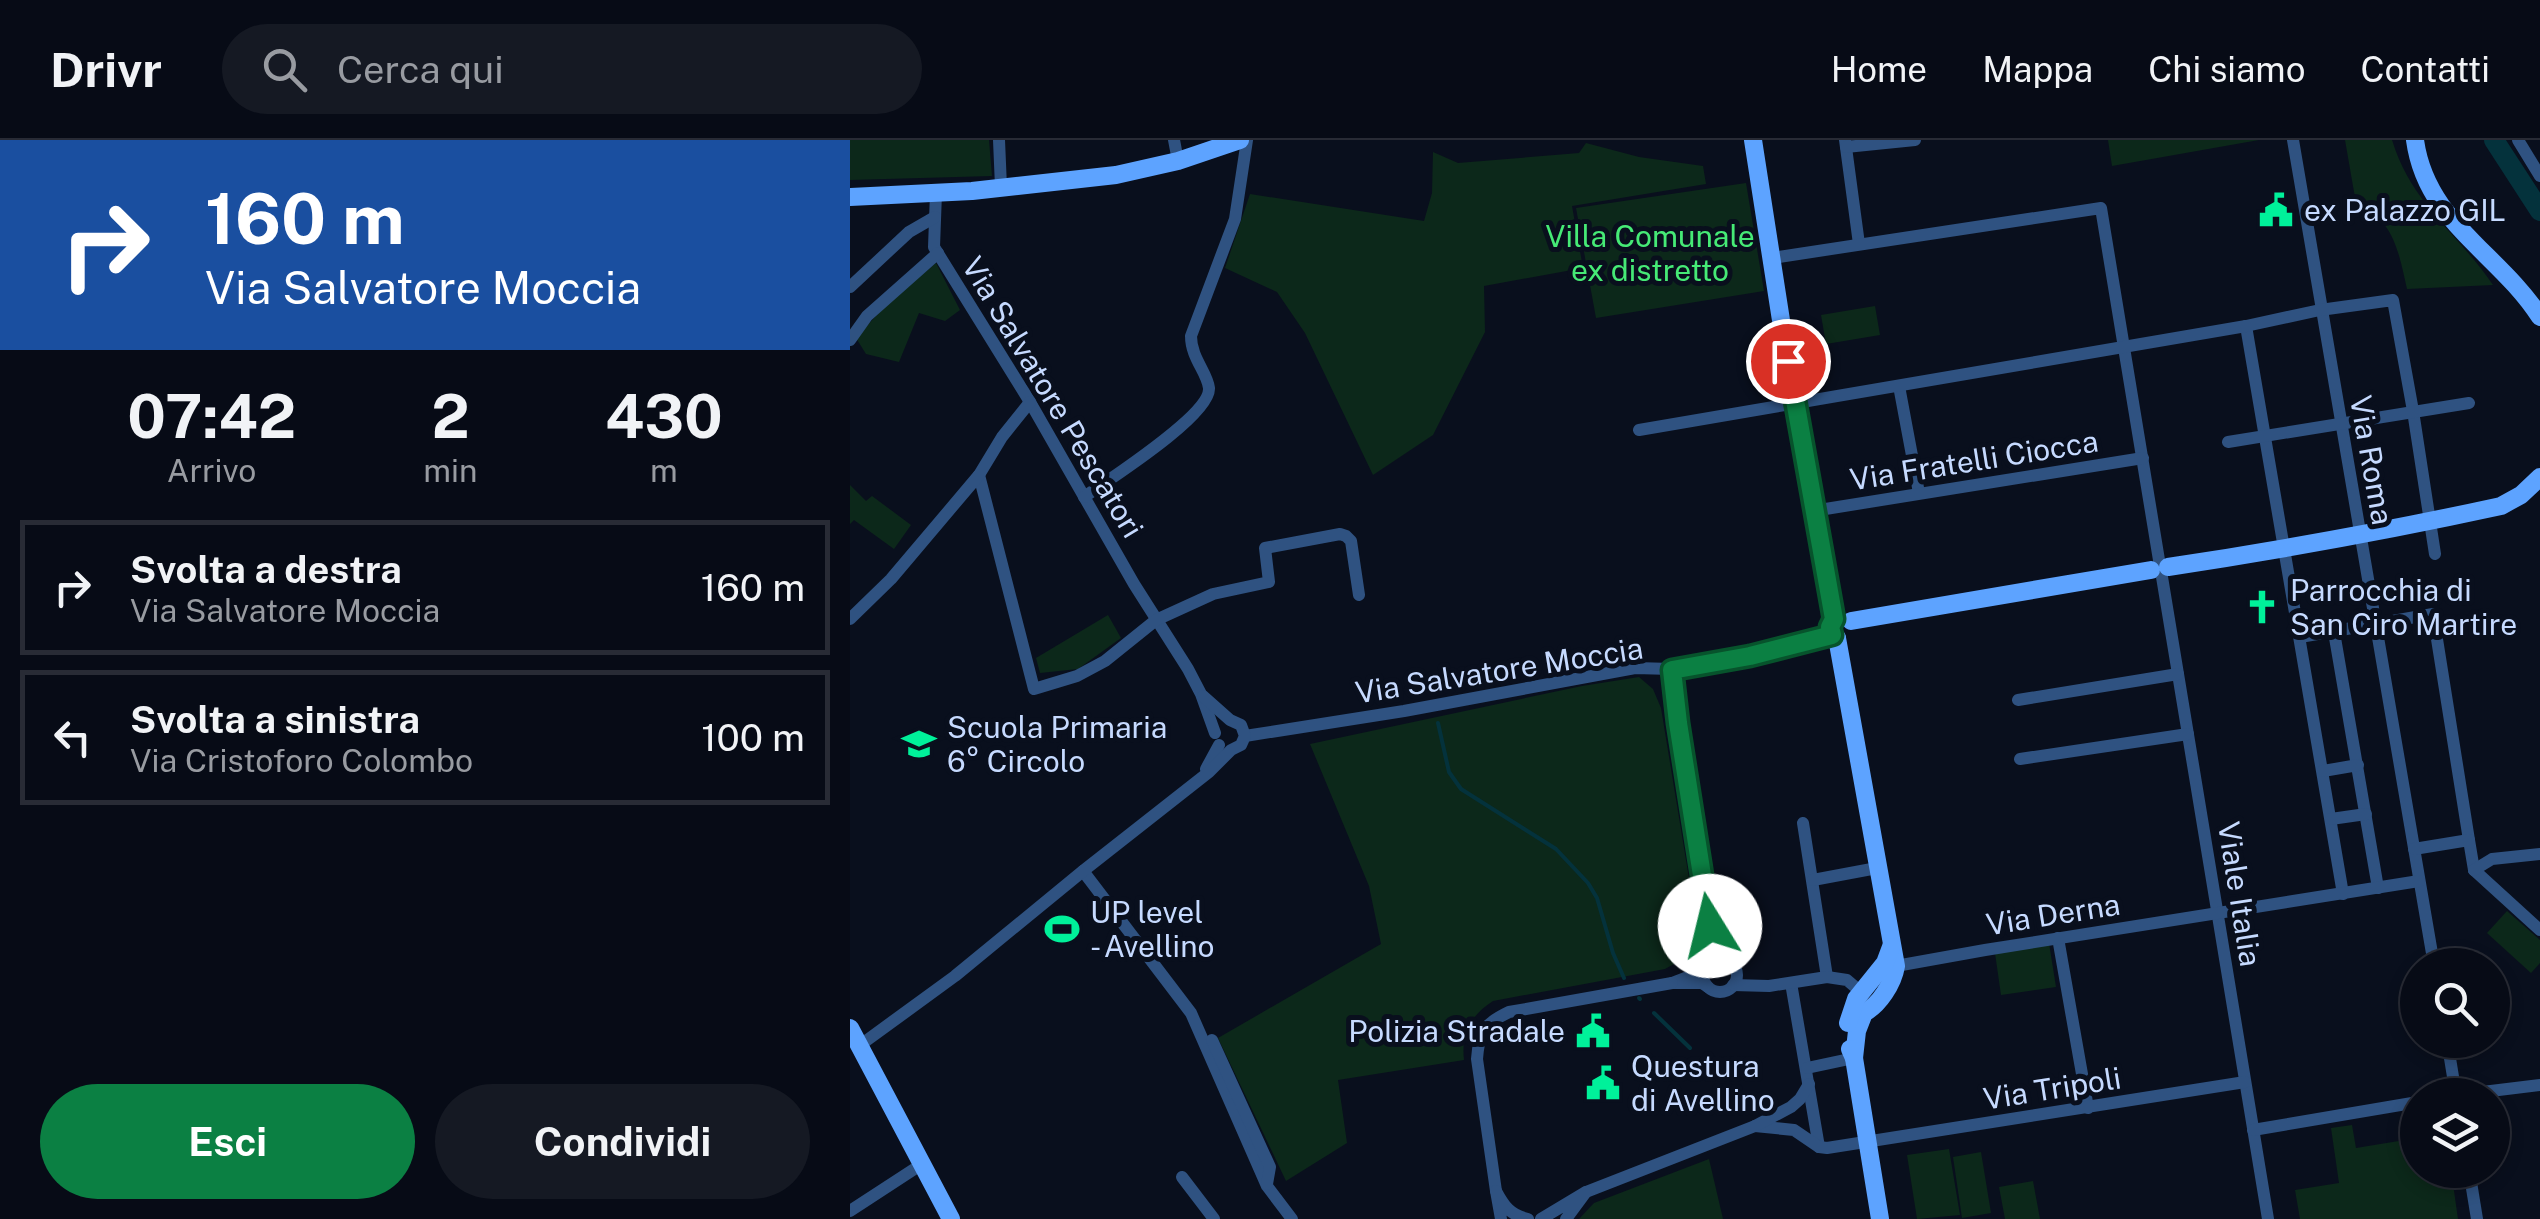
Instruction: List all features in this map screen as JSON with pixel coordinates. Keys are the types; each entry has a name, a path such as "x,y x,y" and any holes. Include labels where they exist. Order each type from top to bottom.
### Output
{"street":[{"path":"1000,140 1001,187"},
{"path":"1174,140 1178,161"},
{"path":"850,197 1116,175 1243,140 1235,219 1191,336 1191,348 1209,388 1206,402 1191,420 1084,497"},
{"path":"1753,140 1794,404 1839,628 1896,966 1894,977 1866,997"},
{"path":"1772,258 1859,244 1845,144 1916,140"},
{"name":"Via Roma","path":"2292,140 2431,948"},
{"path":"2415,140 2422,172 2440,204 2459,229 2516,285 2540,318"},
{"path":"2518,140 2540,176"},
{"name":"Via Salvatore Pescatori","path":"936,192 934,247 1188,668 1222,743"},
{"name":"Viale Italia","path":"1859,244 2101,208 2268,1219"},
{"path":"850,286 909,232 935,216"},
{"path":"850,340 868,316 938,253"},
{"path":"1638,430 2393,300 2435,554"},
{"path":"2246,326 2343,894"},
{"path":"1899,386 1919,493"},
{"path":"850,619 891,580 979,476 1002,437 1030,402"},
{"path":"2228,442 2468,403"},
{"name":"Via Fratelli Ciocca","path":"1813,511 2143,458"},
{"path":"979,476 1034,689 1077,676 1106,661 1156,620 1214,594 1270,582 1266,548 1346,536 1359,595"},
{"path":"1839,628 2501,506 2540,477"},
{"path":"2300,637 2433,614 2474,870 2540,930"},
{"name":"Via Salvatore Moccia","path":"1239,727 1291,729 1635,668 1672,670 1750,656 1839,628"},
{"path":"2334,632 2378,888"},
{"path":"1672,670 1710,926 1703,977 1708,987"},
{"path":"2018,700 2178,674"},
{"name":"Via Salvatore Pescatori","path":"1202,694 1239,727"},
{"path":"951,1219 855,1037 955,976 1200,779 1222,743 1222,722 1239,727 1241,745 1222,743"},
{"path":"2020,759 2188,734"},
{"path":"2323,771 2358,765"},
{"path":"2331,820 2366,814"},
{"path":"1803,824 1828,977"},
{"path":"2414,849 2469,840"},
{"path":"2474,870 2492,859 2540,854"},
{"path":"1813,880 1877,868"},
{"path":"1083,870 1191,1012 1267,1186 1292,1219"},
{"name":"Via Derna","path":"1896,966 2419,881"},
{"path":"1501,1219 1477,1059 1478,1038 1490,1021 1509,1012 1672,983 1702,983 1718,992 1730,989 1736,968 1724,958 1710,926"},
{"path":"2058,938 2088,1108"},
{"path":"1880,1219 1848,1023 1892,947"},
{"path":"1672,983 1724,958"},
{"path":"1734,985 1770,986 1828,977 1847,980 1866,997"},
{"path":"1791,983 1819,1147"},
{"path":"1212,1040 1270,1167 1267,1186"},
{"path":"1807,1068 1854,1058"},
{"name":"Via Tripoli","path":"1819,1147 2245,1082"},
{"path":"1541,1219 1586,1192 1755,1126 1791,1107 1808,1084"},
{"path":"2510,1089 2540,1085"},
{"path":"2253,1130 2400,1105"},
{"path":"1755,1126 1802,1128 1806,1112 1791,1107"},
{"path":"1794,1130 1819,1147"},
{"path":"850,1211 922,1164"},
{"path":"1182,1177 1214,1219"},
{"path":"2472,1188 2478,1219"},
{"path":"1496,1190 1509,1211 1528,1219"},
{"path":"1566,1219 1586,1192"}],"green space":[{"path":"850,140 989,140 992,176 850,180"},
{"path":"2108,140 2259,140 2112,166"},
{"path":"2345,140 2392,140 2411,183 2493,285 2407,289 2398,252 2387,229 2379,219 2357,209"},
{"path":"1586,143 1639,157 1703,166 1706,184 1572,206 1583,268 1484,286 1485,332 1433,435 1373,475 1305,333 1277,292 1225,268 1250,194 1424,221 1432,193 1433,152 1458,163 1579,153"},
{"name":"Villa Comunale ex distretto","path":"1746,183 1764,291 1596,318 1576,208"},
{"path":"936,263 960,310 945,321 919,313 899,362 866,354 856,338 883,308"},
{"path":"1875,306 1880,335 1826,344 1821,315"},
{"path":"850,485 866,501 872,496 911,525 894,549 854,520 850,524"},
{"path":"1108,615 1121,638 1078,669 1040,673 1036,658"},
{"path":"1639,677 1653,689 1661,708 1697,927 1689,953 1665,969 1493,1001 1469,1026 1464,1060 1338,1080 1347,1143 1286,1181 1218,1038 1381,944 1369,886 1310,744"},
{"path":"2507,911 2540,940 2540,963 2531,973 2510,954 2510,948 2504,948 2487,933"},
{"path":"2049,943 2056,987 2001,995 1995,953"},
{"path":"2352,1125 2356,1148 2400,1141 2400,1188 2454,1188 2458,1219 2300,1219 2295,1190 2339,1183 2331,1128"},
{"path":"1949,1149 1960,1215 1917,1219 1907,1155"},
{"path":"1981,1152 1991,1213 1962,1218 1953,1157"},
{"path":"1709,1159 1723,1219 1579,1219 1594,1203"},
{"path":"2033,1181 2040,1219 2005,1219 1999,1187"}],"waterway":[{"path":"2494,140 2540,211"},
{"path":"1438,723 1449,772 1461,789 1556,849 1588,883 1597,898 1624,978"},
{"path":"1654,1013 1690,1048"}],"place":[{"name":"ex Palazzo GIL","path":"2276,210"},
{"name":"Parrocchia di San Ciro Martire","path":"2262,607"},
{"name":"Scuola Primaria 6° Circolo","path":"919,744"},
{"name":"UP level - Avellino","path":"1062,929"},
{"name":"Polizia Stradale","path":"1593,1031"},
{"name":"Questura di Avellino","path":"1603,1083"}],"route":[{"path":"1710,926 1672,670 1832,635 1834,619 1788,361"}]}
